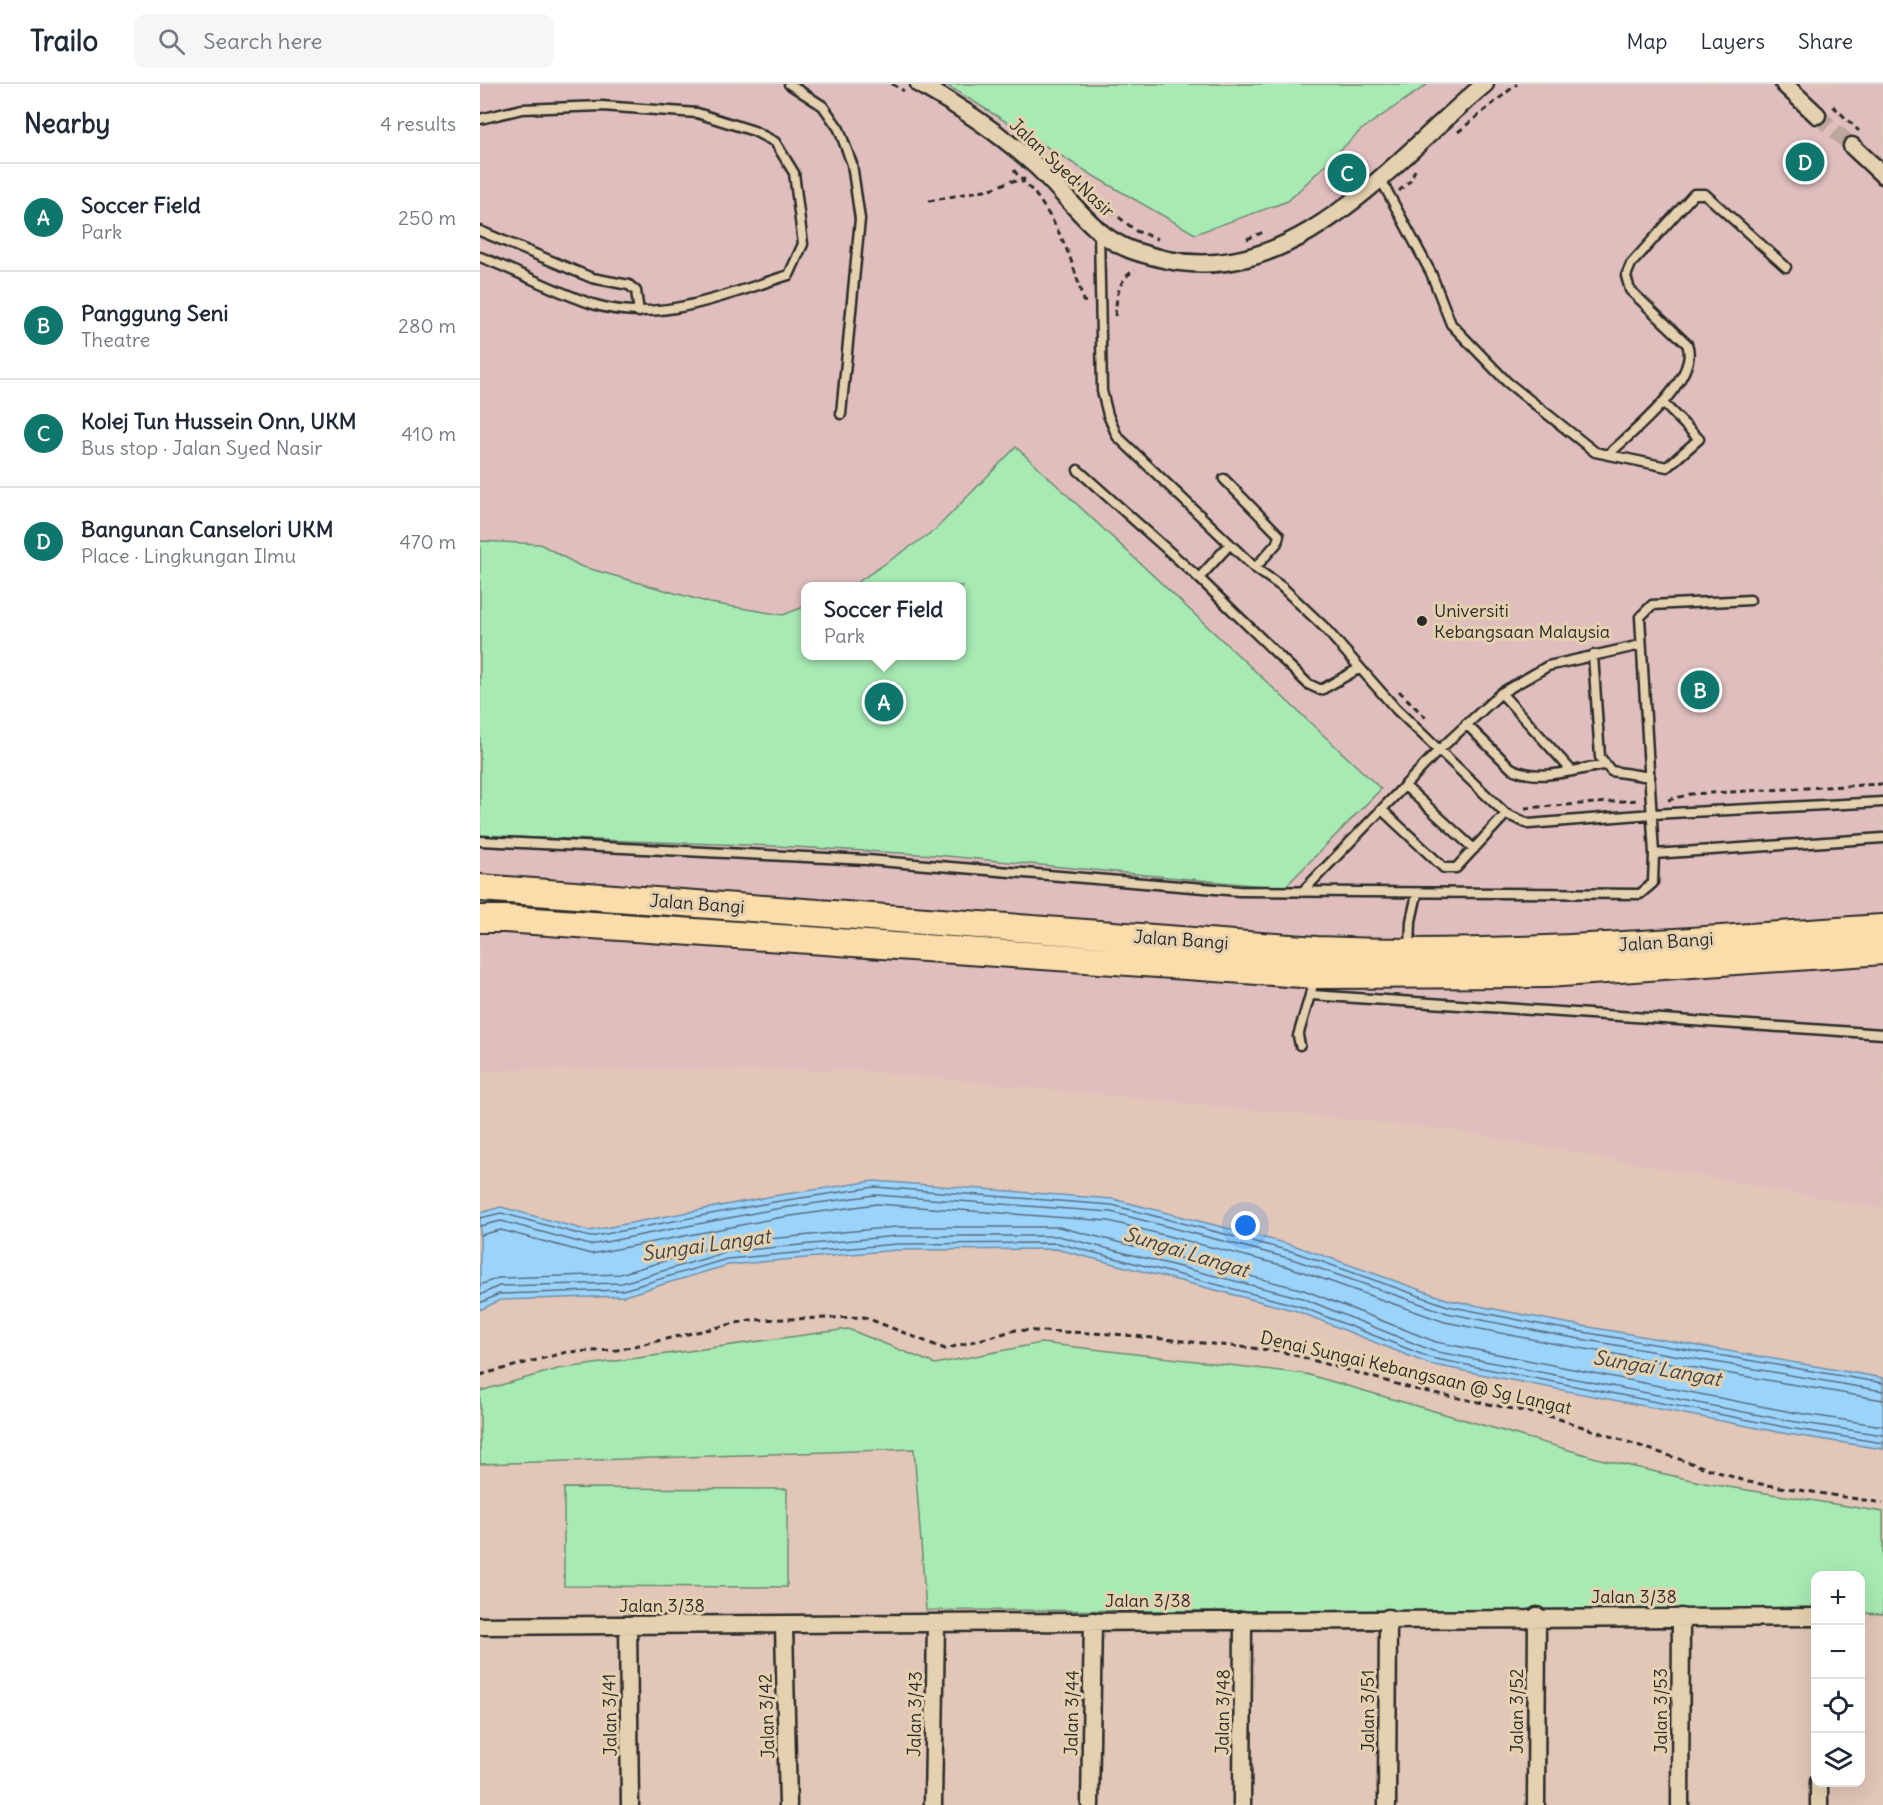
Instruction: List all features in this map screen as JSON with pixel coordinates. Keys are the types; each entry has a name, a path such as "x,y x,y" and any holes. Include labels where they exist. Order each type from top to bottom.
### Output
{"main road":[{"name":"Jalan Bangi","path":"480,888 1317,950 1410,954 1547,950 1883,927"},
{"name":"Jalan Bangi","path":"480,920 505,919 1314,985 1547,974 1883,951"}],"street":[{"name":"Jalan Syed Nasir","path":"916,90 958,106 1006,140 1035,165 1099,231 1132,252 1180,263 1218,265 1262,253 1315,230 1357,201 1485,84"},
{"path":"1784,84 1817,115"},
{"path":"1859,142 1883,175"},
{"name":"Jalan 3/52","path":"1536,1805 1537,1616"},
{"name":"Jalan 3/38","path":"480,1626 784,1626 1388,1617 1811,1617"},
{"name":"Jalan 3/51","path":"1387,1805 1388,1617"},
{"name":"Jalan 3/53","path":"1680,1805 1681,1617"},
{"name":"Jalan 3/48","path":"1242,1805 1243,1620"},
{"name":"Jalan 3/44","path":"1090,1805 1093,1621"},
{"name":"Jalan 3/43","path":"933,1805 936,1624"},
{"name":"Jalan 3/41","path":"628,1625 630,1805"},
{"name":"Jalan 3/42","path":"784,1626 788,1805"},
{"path":"1819,1787 1819,1805"}],"lane":[{"path":"789,84 823,106 839,129 852,164 860,219 841,414"},
{"path":"480,119 522,109 602,106 697,113 754,131 775,142 794,173 803,244 789,275 677,309 639,312 596,305 480,257"},
{"path":"1380,178 1431,273 1451,324 1507,382 1595,452 1667,467 1699,439 1663,403"},
{"path":"1608,455 1663,403 1688,367 1691,354 1687,344 1630,290 1626,276 1631,264 1694,194 1705,195 1786,267"},
{"path":"480,231 592,278 629,285 636,291 639,312"},
{"path":"1099,231 1102,391 1108,415 1117,436 1255,568 1282,587 1324,627 1396,709 1506,814 1517,821 1528,824 1652,814 1883,802"},
{"path":"1078,470 1199,578 1308,684 1321,690 1360,668"},
{"path":"1224,479 1279,535 1278,543 1255,568"},
{"path":"1199,578 1230,544"},
{"path":"480,841 855,859 1239,891 1640,894 1653,883 1654,854 1640,617 1653,605 1750,600"},
{"path":"1302,892 1439,750 1501,693 1548,666 1641,645"},
{"path":"1593,656 1600,757 1604,765 1619,774 1650,777"},
{"path":"1501,693 1570,770"},
{"path":"1466,724 1519,773 1533,776 1604,765"},
{"path":"1405,786 1474,849"},
{"path":"1382,810 1444,868 1456,868 1506,814"},
{"path":"1654,854 1883,838"},
{"path":"1410,954 1411,921 1417,894"},
{"path":"1300,1046 1298,1036 1314,985 1883,1034"}],"path":[{"path":"892,84 916,90"},
{"path":"1450,139 1517,84"},
{"path":"1827,101 1859,142"},
{"path":"1391,199 1410,181 1414,171 1421,164"},
{"path":"1011,165 1022,182 1037,196 1067,245 1083,301 1116,307"},
{"path":"1071,177 1136,231 1166,242"},
{"path":"928,201 994,188 1011,181"},
{"path":"1240,241 1270,230"},
{"path":"1114,319 1119,286 1125,277 1143,267"},
{"path":"1391,683 1449,741"},
{"path":"1516,807 1651,800 1691,794 1883,784"},
{"name":"Denai Sungai Kebangsaan @ Sg Langat","path":"480,1375 567,1352 617,1350 750,1320 864,1317 945,1349 1016,1330 1114,1334 1280,1351 1414,1389 1553,1417 1748,1482 1883,1503"}],"shaded area":[{"name":"Universiti Kebangsaan Malaysia","path":"480,84 1883,84 1883,1209 1453,1130 858,1070 513,1069 480,1073"}],"green space":[{"path":"945,84 1428,84 1361,130 1288,201 1195,234 1097,178"},
{"path":"1016,447 1381,789 1284,888 936,855 776,846 480,836 480,541 540,544 580,566 710,603 783,615 801,608 801,660 966,660 966,582 858,582 935,530"},
{"path":"848,1329 935,1364 1041,1343 1306,1374 1600,1459 1704,1483 1883,1512 1883,1614 1865,1613 1865,1571 1811,1571 1811,1613 926,1610 914,1449 480,1464 480,1391 558,1369"},
{"path":"564,1488 787,1489 787,1587 564,1586"}],"water":[{"name":"Sungai Langat","path":"874,1181 1113,1199 1296,1246 1449,1300 1560,1322 1883,1378 1883,1449 1788,1434 1429,1364 1297,1311 1056,1249 897,1250 728,1265 624,1296 500,1300 480,1310 480,1213 501,1207 589,1231 773,1196"}],"tunnel":[{"path":"1817,115 1852,146"}],"place":[{"name":"Bangunan Canselori UKM","path":"1805,162"},
{"name":"Kolej Tun Hussein Onn, UKM","path":"1347,173"},
{"name":"Universiti Kebangsaan Malaysia","path":"1422,621"},
{"name":"Panggung Seni","path":"1700,690"},
{"name":"Soccer Field","path":"884,702"}]}
